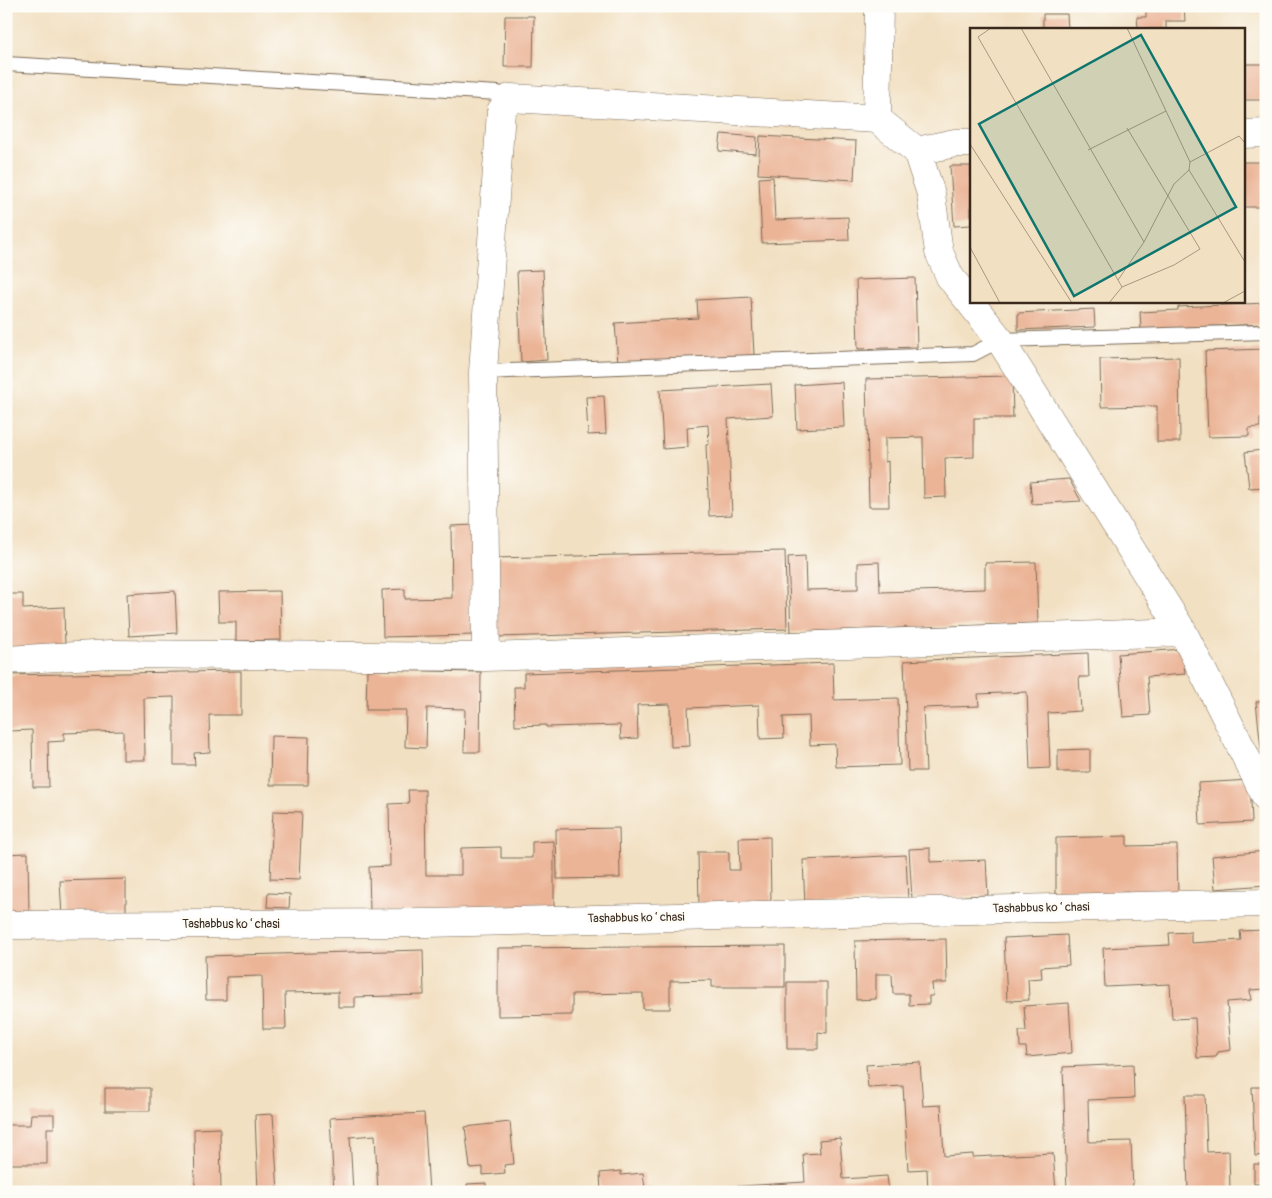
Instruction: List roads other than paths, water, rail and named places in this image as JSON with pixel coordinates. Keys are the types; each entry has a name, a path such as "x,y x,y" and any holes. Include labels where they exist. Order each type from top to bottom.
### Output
{"street":[{"path":"877,119 879,6"},
{"path":"486,658 482,372 502,111 510,98 877,119 917,151 931,194 939,252 950,277 1000,340 1183,632 1266,797"},
{"path":"1244,134 1266,133"},
{"path":"917,151 956,143 970,143"},
{"path":"6,660 111,654 486,658 1183,632"},
{"name":"Tashabbus koʻchasi","path":"6,926 427,922 1266,903"}],"lane":[{"path":"6,64 498,93 510,98"},
{"path":"482,372 973,354 1000,340 1266,332"}]}
